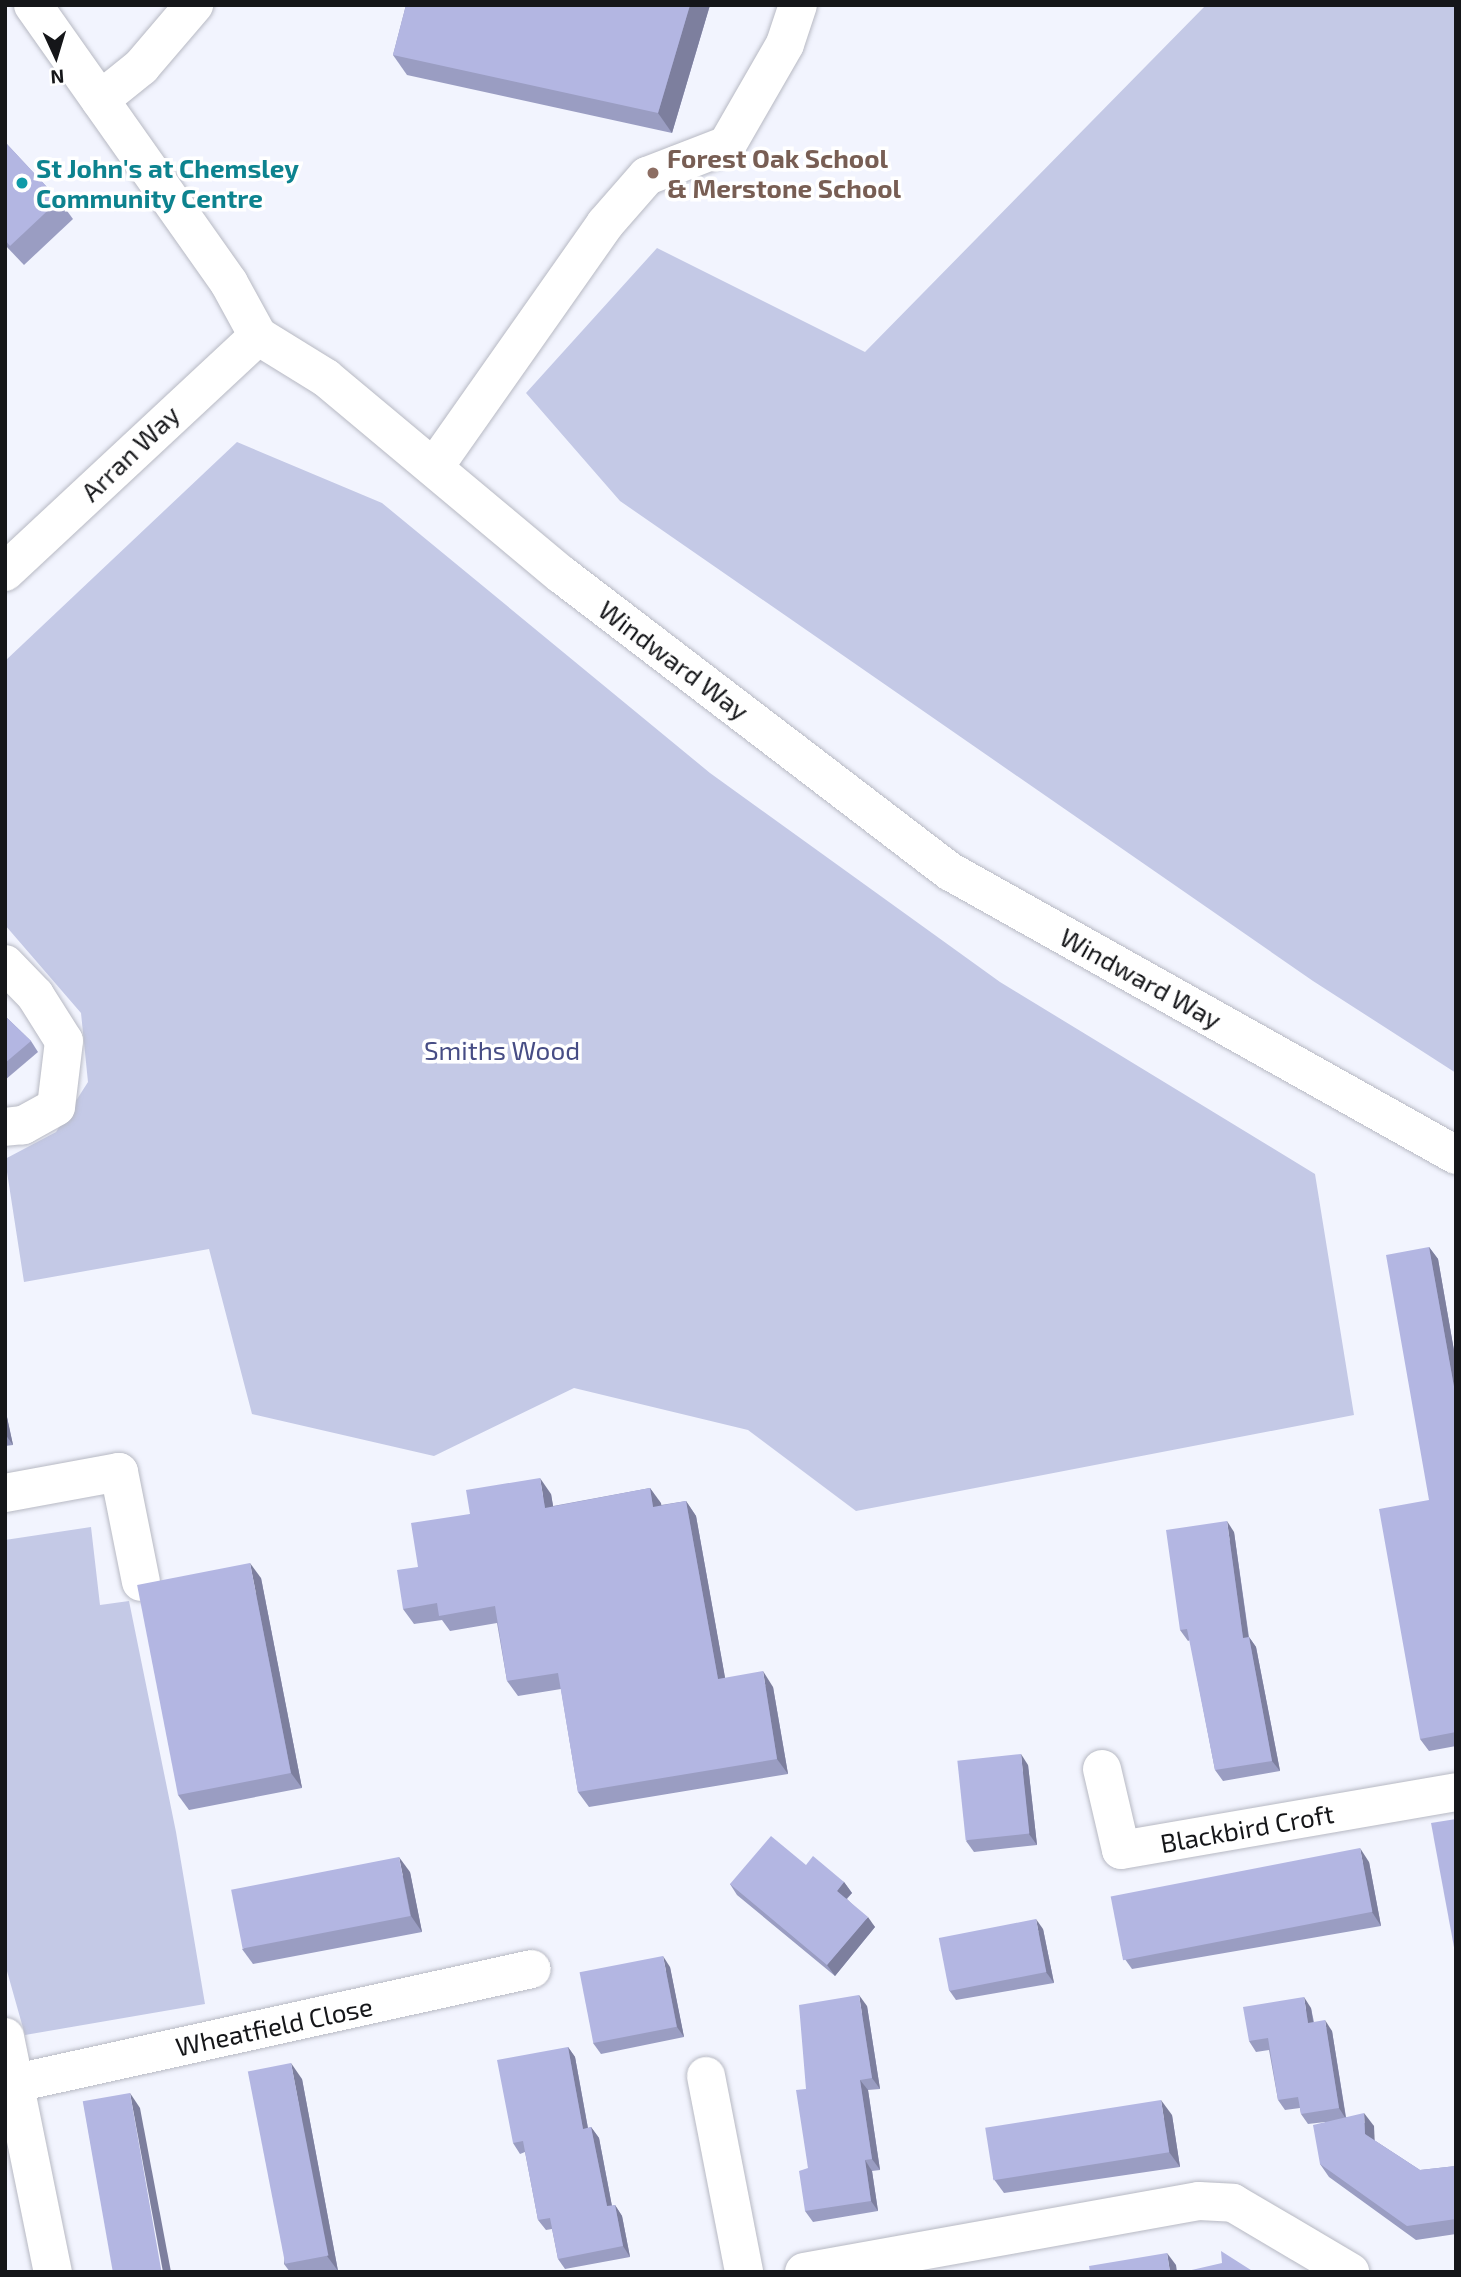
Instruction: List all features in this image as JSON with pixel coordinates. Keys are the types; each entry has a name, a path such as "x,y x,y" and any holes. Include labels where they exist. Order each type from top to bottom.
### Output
{"street":[{"name":"Windward Way","path":"33,5 229,283 258,335 326,378 435,466 562,575 951,872 1456,1155"},
{"path":"100,100 141,66 194,5"},
{"path":"435,466 605,224 647,176 727,145 785,44 798,5"},
{"name":"Arran Way","path":"5,572 258,335"},
{"path":"5,964 35,995 64,1041 56,1107 23,1125 5,1127"},
{"path":"5,1493 119,1472 141,1582"},
{"name":"Blackbird Croft","path":"1102,1769 1121,1850 1456,1792"},
{"name":"Wheatfield Close","path":"16,2083 532,1969"},
{"path":"5,2037 53,2272"},
{"path":"706,2076 744,2272"},
{"path":"804,2272 1199,2201 1233,2203 1350,2272"}],"green space":[{"path":"1206,5 1456,5 1456,1073 1313,981 620,501 526,393 657,248 865,352"},
{"name":"Smiths Wood","path":"237,442 382,503 710,773 1000,982 1315,1174 1354,1415 856,1511 748,1430 574,1388 434,1456 252,1414 209,1249 24,1282 5,1159 56,1132 88,1082 81,1013 5,925 5,661"},
{"path":"91,1527 100,1605 129,1601 176,1832 205,2004 25,2035 5,1964 5,1540"}],"building":[{"path":"406,5 690,5 658,113 393,55"},
{"name":"St John's at Chemsley Community Centre","path":"5,142 59,200 10,246 5,240"},
{"path":"5,1016 31,1041 5,1063"},
{"path":"1429,1247 1456,1398 1456,1732 1420,1739 1379,1509 1429,1500 1386,1255"},
{"path":"540,1478 545,1508 650,1488 653,1507 686,1501 718,1679 763,1671 777,1759 578,1792 558,1673 507,1681 495,1606 439,1616 437,1603 403,1609 397,1570 418,1567 411,1523 470,1514 466,1490"},
{"path":"1227,1521 1243,1638 1249,1637 1272,1761 1215,1770 1187,1629 1180,1630 1166,1530"},
{"path":"250,1563 291,1773 178,1795 137,1585"},
{"path":"1021,1754 1029,1834 966,1840 957,1761"},
{"path":"1456,1819 1456,1958 1431,1823"},
{"path":"771,1836 806,1865 813,1856 844,1882 837,1891 868,1917 827,1965 730,1884"},
{"path":"1360,1848 1372,1912 1123,1960 1111,1896"},
{"path":"399,1857 410,1916 243,1949 231,1890"},
{"path":"1036,1919 1046,1972 949,1991 939,1938"},
{"path":"663,1956 677,2027 593,2043 580,1972"},
{"path":"859,1995 872,2078 860,2080 872,2159 865,2160 871,2201 805,2211 799,2171 808,2168 796,2090 806,2089 799,2005"},
{"path":"1304,1997 1308,2023 1325,2020 1339,2108 1301,2114 1298,2097 1278,2100 1268,2038 1249,2041 1243,2007"},
{"path":"568,2047 583,2129 591,2127 607,2206 615,2205 623,2246 558,2259 550,2218 538,2220 523,2141 513,2143 497,2060"},
{"path":"291,2063 328,2255 285,2264 248,2071"},
{"path":"130,2093 162,2272 113,2272 83,2101"},
{"path":"1161,2100 1169,2152 993,2180 985,2128"},
{"path":"1364,2113 1365,2134 1420,2170 1456,2166 1456,2219 1407,2226 1320,2164 1313,2125"},
{"path":"1221,2251 1254,2272 1183,2272 1222,2263"},
{"path":"1167,2253 1170,2272 1090,2272 1089,2266"}],"place":[{"name":"Forest Oak School & Merstone School","path":"653,173"},
{"name":"St John's at Chemsley Community Centre","path":"22,183"}]}
